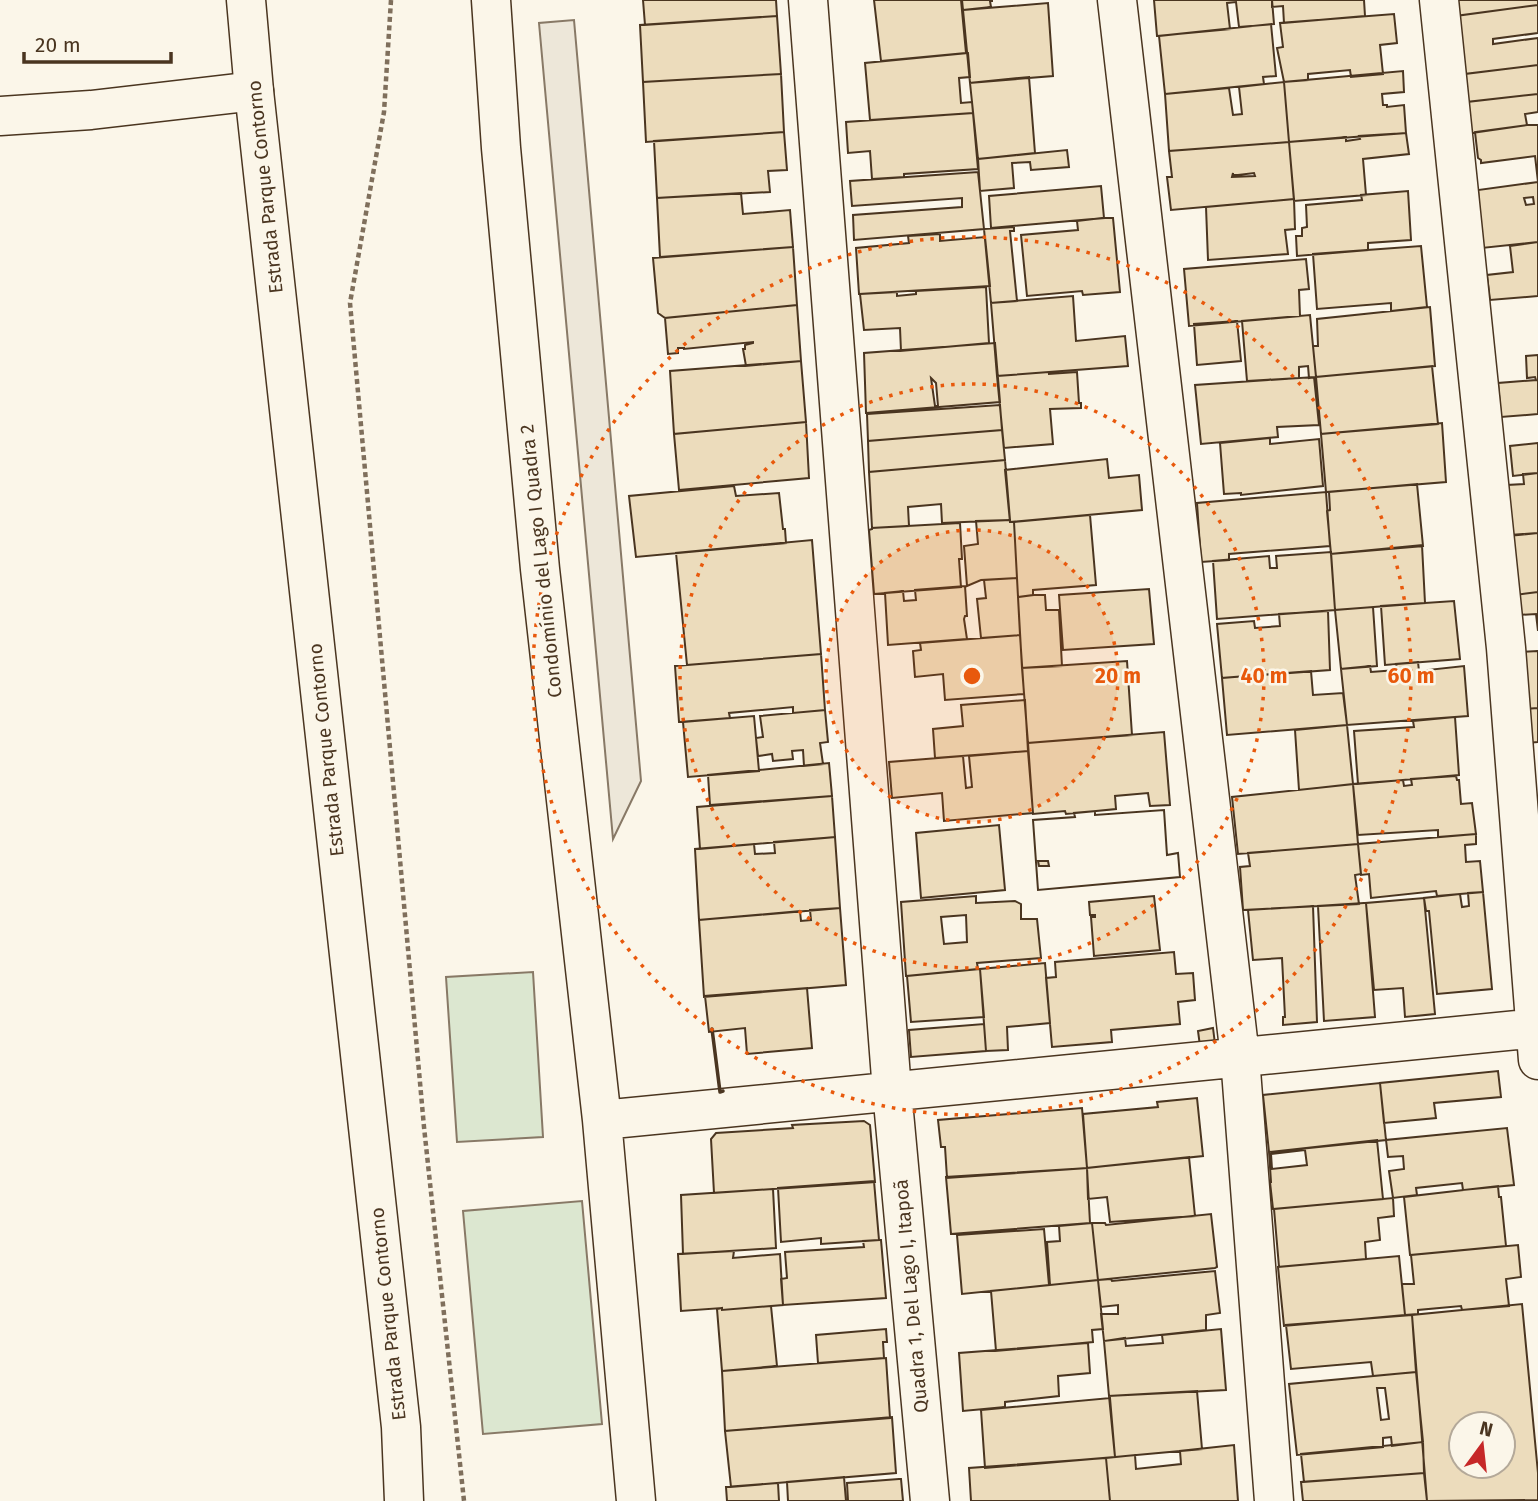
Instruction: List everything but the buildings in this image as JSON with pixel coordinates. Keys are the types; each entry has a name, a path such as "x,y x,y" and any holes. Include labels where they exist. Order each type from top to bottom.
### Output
{"street":[{"name":"Estrada Parque Contorno","path":"246,0 401,1427 404,1501"},
{"name":"Condomínio del Lago I Quadra 2","path":"491,0 501,148 539,556 602,1120 636,1501"},
{"name":"Quadra 1, Del Lago I, Itapoã","path":"808,0 892,1091 930,1501"},
{"path":"1117,0 1240,1057 1274,1501"},
{"path":"602,1120 1240,1057 1537,1039 1506,648 1439,0"},
{"path":"0,116 90,110 254,91"}],"path":[{"path":"391,0 384,112 350,303 424,1127 464,1501"}],"green space":[{"path":"533,972 543,1137 457,1142 446,977"},
{"path":"582,1201 602,1424 483,1434 463,1211"}],"shaded area":[{"path":"574,20 641,781 613,839 539,23"}],"wall":[{"path":"712,1029 720,1092 723,1091"}]}
